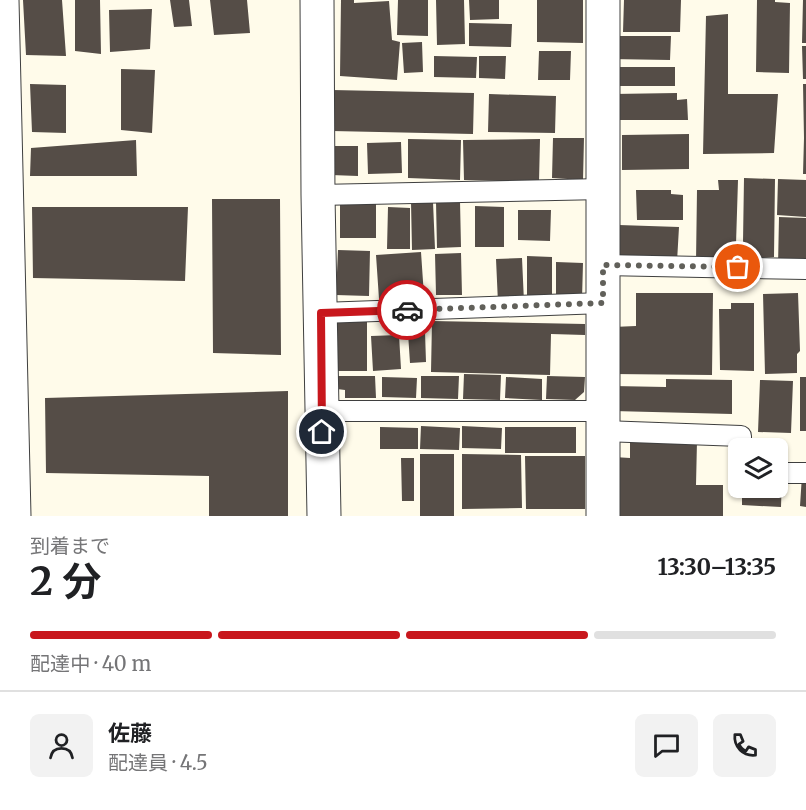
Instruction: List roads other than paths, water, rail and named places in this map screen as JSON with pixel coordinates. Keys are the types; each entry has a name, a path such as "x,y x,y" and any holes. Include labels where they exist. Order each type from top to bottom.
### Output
{"street":[{"path":"2,0 5,346 14,516"},
{"path":"317,0 324,516"},
{"path":"603,0 603,516"}],"lane":[{"path":"318,195 603,189"},
{"path":"603,265 806,268"},
{"path":"321,313 603,303"},
{"path":"322,411 603,421 741,436 741,438"},
{"path":"788,473 806,473"}]}
